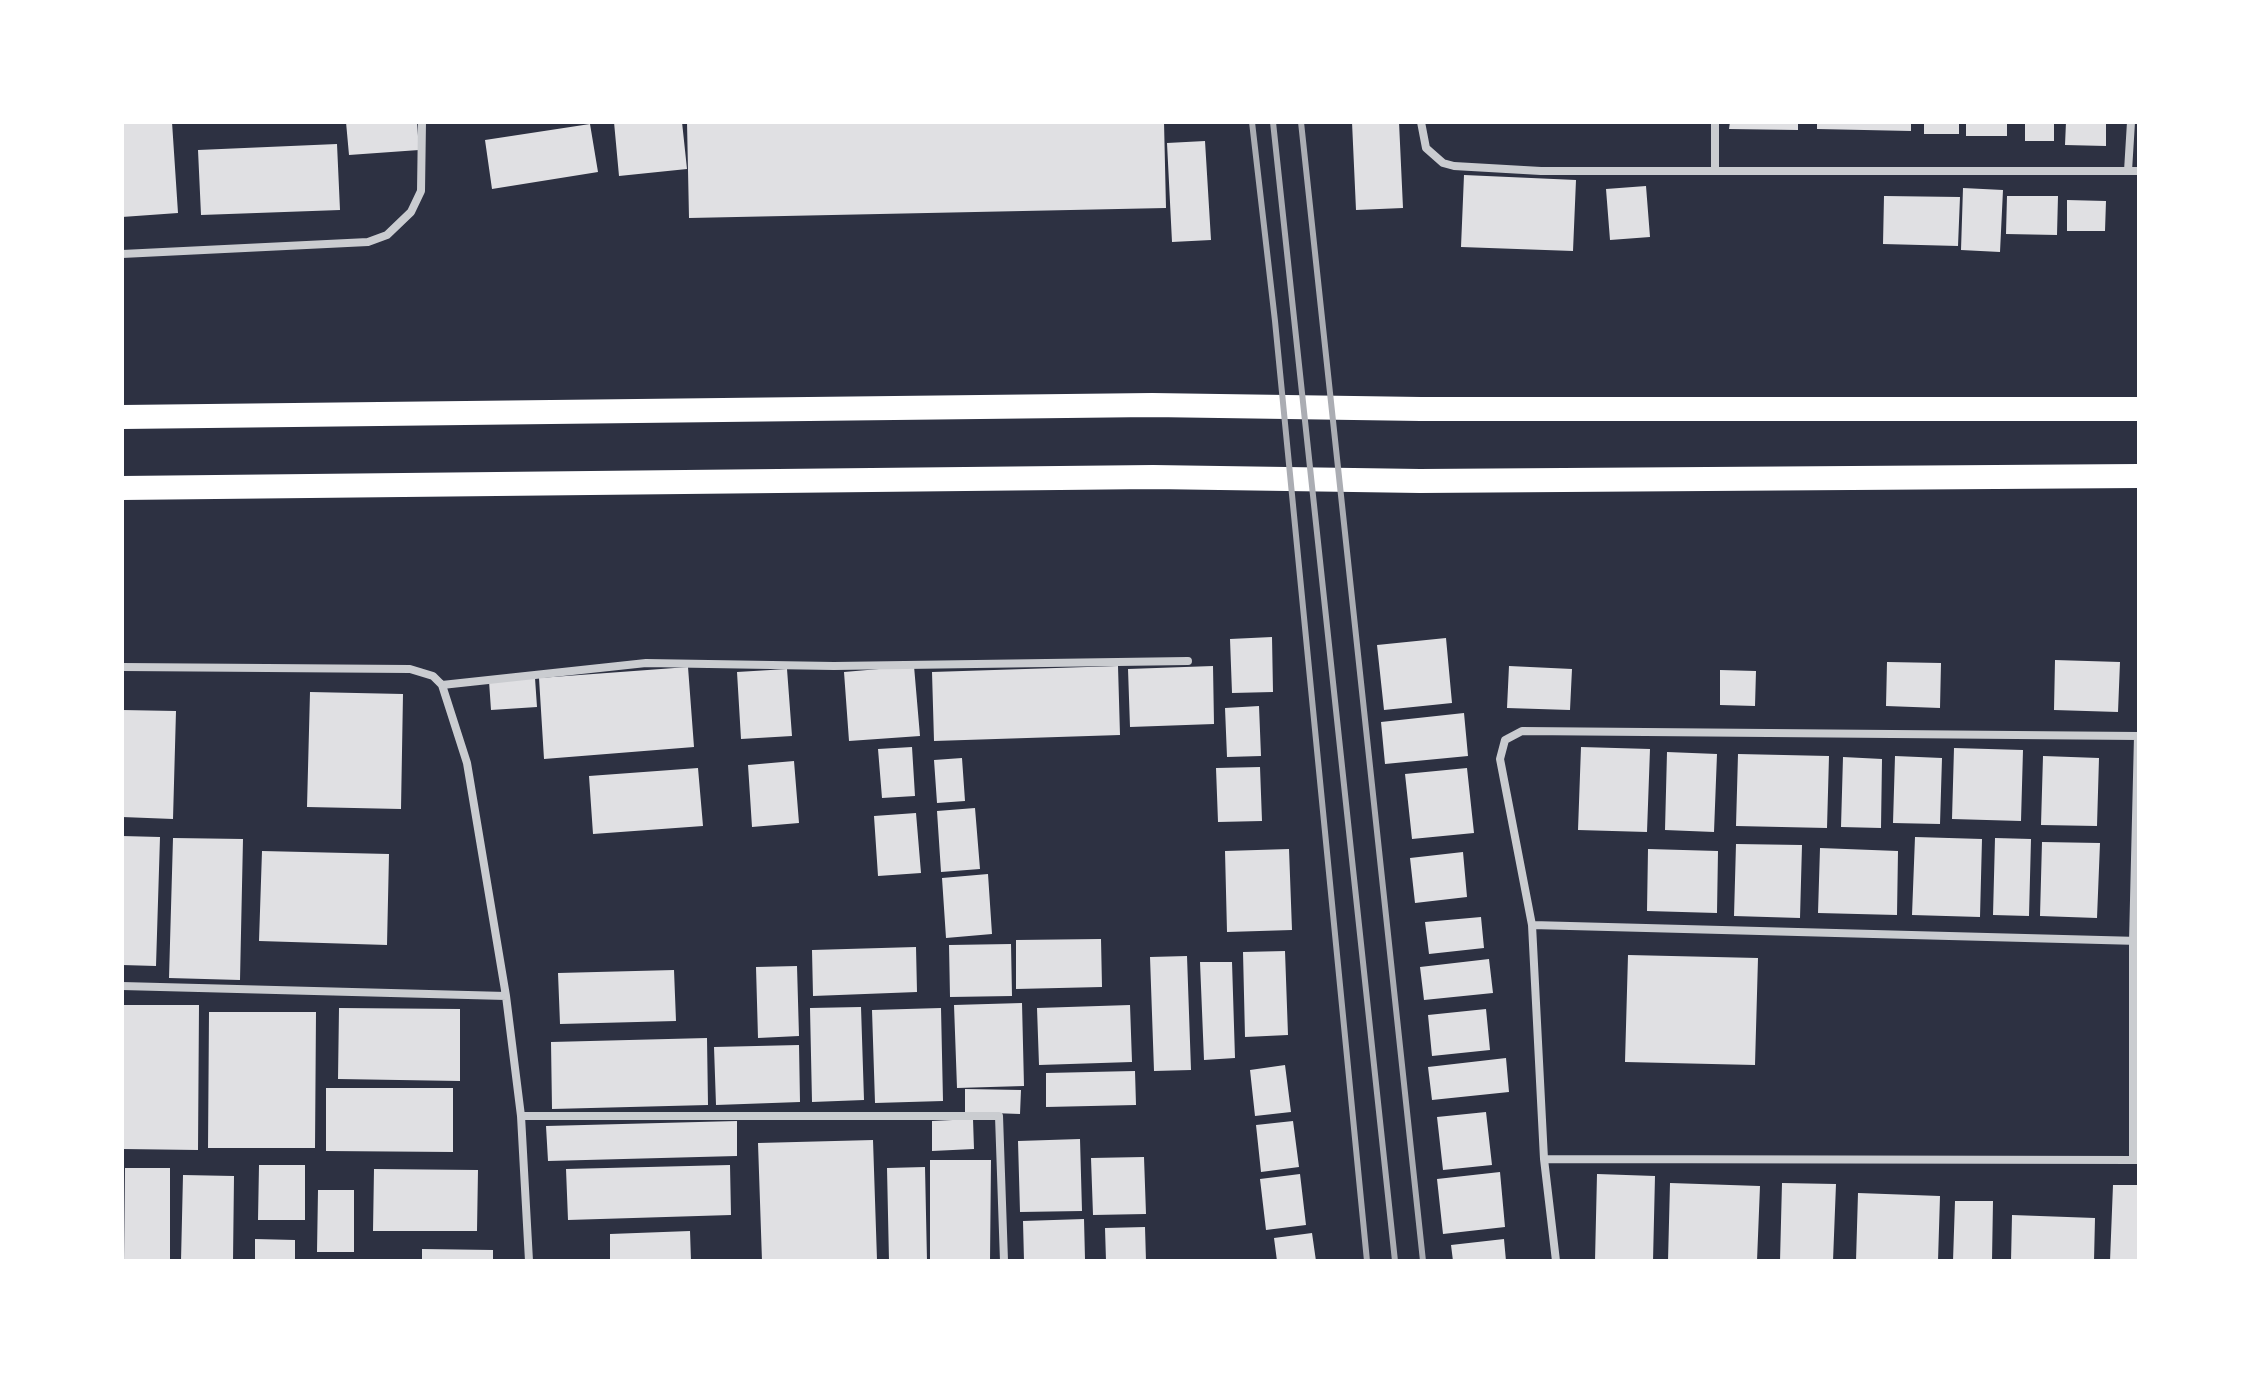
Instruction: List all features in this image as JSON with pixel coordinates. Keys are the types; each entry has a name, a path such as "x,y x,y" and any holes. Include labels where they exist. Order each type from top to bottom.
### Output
{"highway":[{"path":"122,417 1152,405 1421,409 2139,409"},
{"path":"122,488 1153,477 1420,481 2139,476"}],"street":[{"path":"122,254 368,242 387,235 411,212 421,191 422,122"},
{"path":"1421,122 1426,148 1443,163 1454,166 1541,171 2139,171"},
{"path":"1715,122 1715,169"},
{"path":"2128,171 2131,122"},
{"path":"442,685 646,663 834,666 1188,661"},
{"path":"122,667 410,669 433,676 442,685 467,763 506,996 521,1116 529,1261"},
{"path":"1544,1159 2136,1160 2139,736 1522,731 1505,740 1500,759 1532,925 1544,1159 1556,1261"},
{"path":"1532,925 2136,941"},
{"path":"122,986 506,996"},
{"path":"521,1116 999,1116 1004,1261"}],"building":[{"path":"122,122 172,122 178,213 122,217"},
{"path":"346,122 417,122 419,150 349,155"},
{"path":"614,122 682,122 687,169 619,176"},
{"path":"687,122 1164,122 1166,208 689,218"},
{"path":"1352,122 1399,122 1403,208 1356,210"},
{"path":"1730,122 1798,122 1798,130 1729,129"},
{"path":"1817,122 1911,122 1911,131 1817,129"},
{"path":"1924,122 1959,122 1959,134 1924,134"},
{"path":"1966,122 2007,122 2007,136 1966,136"},
{"path":"2025,122 2054,122 2054,141 2025,141"},
{"path":"2066,122 2106,122 2106,146 2065,145"},
{"path":"590,124 598,172 492,189 485,140"},
{"path":"1205,141 1211,240 1172,242 1167,143"},
{"path":"337,144 340,210 201,215 198,150"},
{"path":"1464,175 1576,180 1573,251 1461,247"},
{"path":"1646,186 1650,237 1610,240 1606,189"},
{"path":"1963,188 2003,190 2000,252 1961,250"},
{"path":"1884,196 1960,197 1958,246 1883,244"},
{"path":"2007,196 2058,196 2057,235 2006,234"},
{"path":"2067,200 2106,201 2105,231 2067,231"},
{"path":"1272,637 1273,692 1232,693 1230,639"},
{"path":"1446,638 1452,703 1384,710 1377,645"},
{"path":"2055,660 2120,662 2118,712 2054,710"},
{"path":"1887,662 1941,663 1940,708 1886,706"},
{"path":"914,666 920,736 849,741 844,672"},
{"path":"1118,666 1120,735 934,741 932,672"},
{"path":"1213,666 1214,724 1130,727 1128,669"},
{"path":"1509,666 1572,669 1570,710 1507,708"},
{"path":"688,667 694,747 544,759 539,678"},
{"path":"787,669 792,736 741,739 737,672"},
{"path":"1720,670 1756,671 1755,706 1720,705"},
{"path":"535,678 537,707 491,710 489,681"},
{"path":"310,692 403,694 401,809 307,807"},
{"path":"1259,706 1261,756 1227,757 1225,708"},
{"path":"122,710 176,711 173,819 122,817"},
{"path":"1464,713 1468,756 1385,764 1381,722"},
{"path":"912,747 915,796 882,798 878,749"},
{"path":"1581,747 1650,749 1647,832 1578,830"},
{"path":"1954,748 2023,750 2021,821 1952,819"},
{"path":"1667,752 1717,754 1714,832 1665,830"},
{"path":"1738,754 1829,756 1827,828 1736,826"},
{"path":"1895,756 1942,758 1940,824 1893,823"},
{"path":"2043,756 2099,758 2097,826 2041,825"},
{"path":"1843,757 1882,759 1881,828 1841,827"},
{"path":"962,758 965,801 937,803 934,760"},
{"path":"794,761 799,823 752,827 748,765"},
{"path":"1260,767 1262,821 1218,822 1216,768"},
{"path":"698,768 703,826 593,834 589,776"},
{"path":"1467,768 1474,833 1412,839 1405,774"},
{"path":"975,808 980,869 941,872 937,811"},
{"path":"916,813 921,873 878,876 874,816"},
{"path":"122,836 160,837 156,966 122,965"},
{"path":"1915,837 1982,839 1980,917 1912,915"},
{"path":"173,838 243,839 240,980 169,978"},
{"path":"1995,838 2031,839 2029,916 1993,915"},
{"path":"2042,842 2100,843 2097,918 2040,916"},
{"path":"1736,844 1802,845 1800,918 1734,916"},
{"path":"1820,848 1898,851 1897,915 1818,913"},
{"path":"1289,849 1292,930 1227,932 1225,851"},
{"path":"1648,849 1718,851 1717,913 1647,911"},
{"path":"262,851 389,854 387,945 259,941"},
{"path":"1463,852 1467,897 1415,903 1410,858"},
{"path":"988,874 992,934 946,938 942,878"},
{"path":"1481,917 1484,948 1429,954 1425,922"},
{"path":"1101,939 1102,987 1016,989 1016,940"},
{"path":"1011,944 1012,996 950,997 949,945"},
{"path":"916,947 917,992 813,996 812,950"},
{"path":"1285,951 1288,1035 1245,1037 1243,952"},
{"path":"1628,955 1758,958 1755,1065 1625,1062"},
{"path":"1187,956 1191,1070 1154,1071 1150,957"},
{"path":"1489,959 1493,993 1424,1000 1420,967"},
{"path":"1200,962 1232,962 1235,1058 1204,1060"},
{"path":"797,966 799,1036 758,1038 756,967"},
{"path":"674,970 676,1021 560,1024 558,973"},
{"path":"1022,1003 1024,1086 957,1088 954,1005"},
{"path":"122,1005 199,1005 198,1150 122,1149"},
{"path":"1130,1005 1132,1062 1039,1065 1037,1008"},
{"path":"861,1007 864,1100 812,1102 810,1008"},
{"path":"339,1008 460,1009 460,1081 338,1079"},
{"path":"941,1008 943,1101 875,1103 872,1010"},
{"path":"1486,1009 1490,1050 1432,1056 1428,1015"},
{"path":"209,1012 316,1012 315,1148 208,1148"},
{"path":"707,1038 708,1105 552,1109 551,1042"},
{"path":"799,1045 800,1102 716,1105 714,1047"},
{"path":"1506,1058 1509,1092 1432,1100 1428,1067"},
{"path":"1285,1065 1291,1112 1255,1116 1250,1070"},
{"path":"1135,1071 1136,1105 1046,1107 1046,1073"},
{"path":"326,1088 453,1088 453,1152 326,1151"},
{"path":"965,1089 1021,1090 1020,1114 965,1112"},
{"path":"1486,1112 1492,1165 1443,1170 1437,1117"},
{"path":"973,1119 974,1149 932,1151 932,1121"},
{"path":"737,1121 737,1156 548,1161 546,1126"},
{"path":"1293,1121 1299,1167 1261,1172 1256,1125"},
{"path":"1080,1139 1082,1211 1020,1212 1018,1141"},
{"path":"873,1140 877,1260 762,1261 758,1143"},
{"path":"1144,1157 1146,1214 1093,1215 1091,1158"},
{"path":"930,1160 991,1160 990,1261 930,1261"},
{"path":"259,1165 305,1165 305,1220 258,1220"},
{"path":"730,1165 731,1215 568,1220 566,1169"},
{"path":"925,1167 927,1261 889,1261 887,1168"},
{"path":"125,1168 170,1168 170,1261 124,1261"},
{"path":"374,1169 478,1170 477,1231 373,1231"},
{"path":"1500,1172 1505,1227 1443,1234 1437,1179"},
{"path":"1300,1174 1306,1225 1266,1230 1260,1179"},
{"path":"1597,1174 1655,1176 1653,1261 1595,1261"},
{"path":"183,1175 234,1176 233,1261 181,1261"},
{"path":"1670,1183 1760,1186 1757,1261 1668,1261"},
{"path":"1782,1183 1836,1184 1833,1261 1780,1261"},
{"path":"2113,1185 2139,1185 2139,1261 2110,1261"},
{"path":"318,1190 354,1190 354,1252 317,1252"},
{"path":"1858,1193 1940,1196 1938,1261 1856,1261"},
{"path":"1955,1201 1993,1201 1992,1261 1953,1261"},
{"path":"2012,1215 2095,1218 2094,1261 2011,1261"},
{"path":"1084,1219 1085,1259 1024,1261 1023,1221"},
{"path":"1145,1227 1146,1261 1106,1261 1105,1228"},
{"path":"690,1231 691,1261 610,1261 610,1234"},
{"path":"1312,1233 1316,1261 1277,1261 1274,1238"},
{"path":"255,1239 295,1240 295,1261 255,1261"},
{"path":"1504,1239 1506,1261 1453,1261 1451,1245"},
{"path":"422,1249 493,1250 493,1261 422,1261"}],"railway":[{"path":"1252,122 1275,321 1367,1261"},
{"path":"1273,122 1395,1261"},
{"path":"1301,122 1423,1261"}]}
